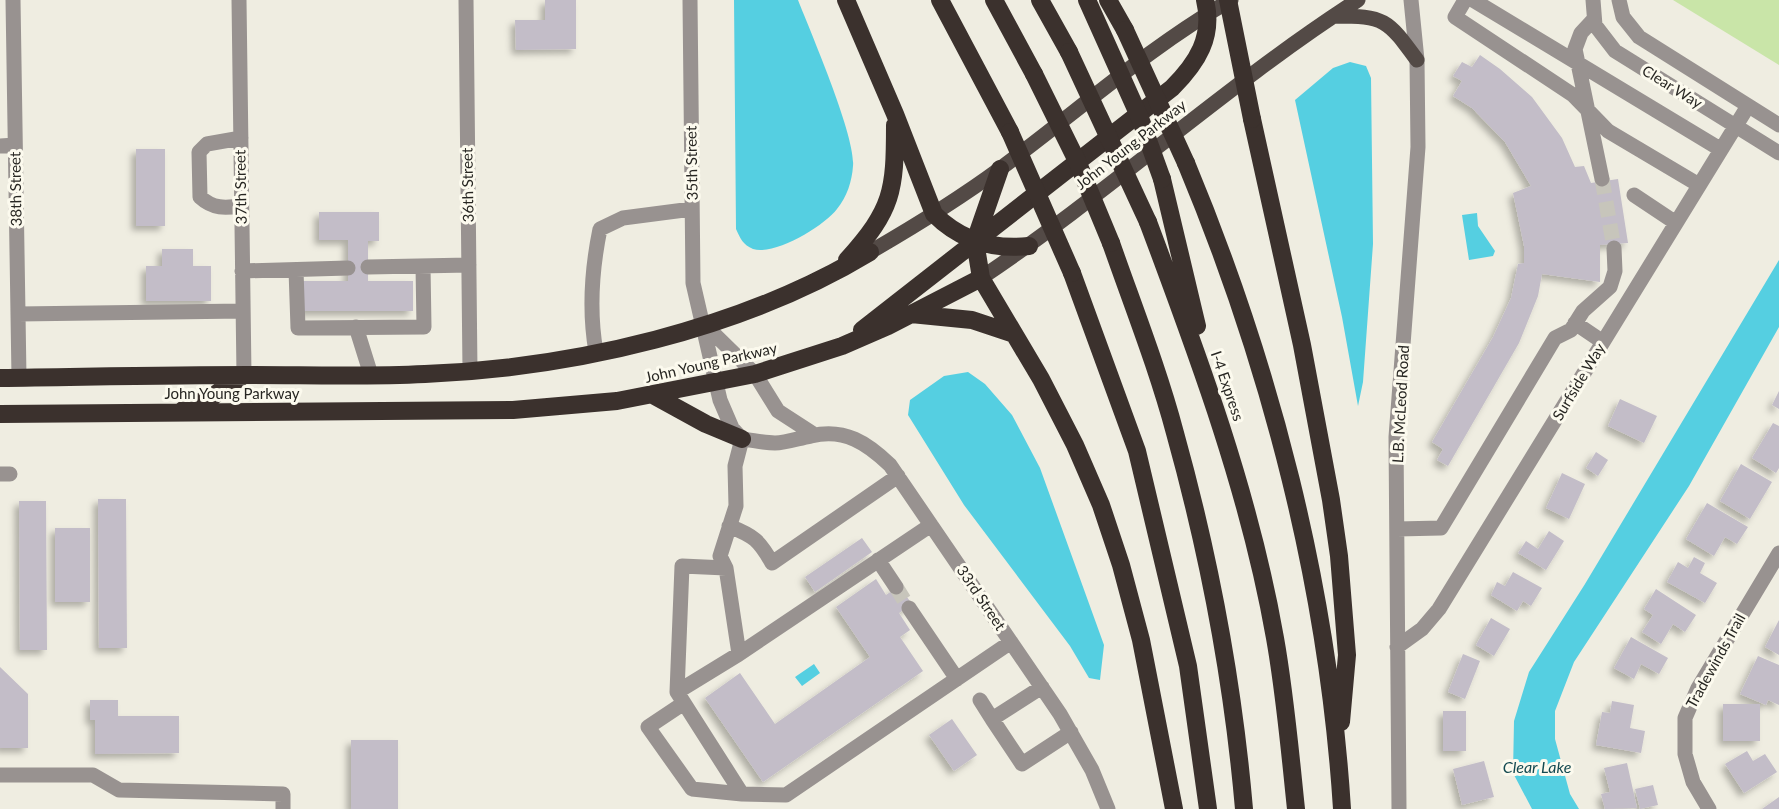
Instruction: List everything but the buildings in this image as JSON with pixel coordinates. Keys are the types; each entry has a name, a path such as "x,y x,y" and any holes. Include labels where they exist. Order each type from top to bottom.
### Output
{"highway":[{"path":"846,0 895,114 934,214 946,225 975,241 1011,248 1029,246"},
{"path":"940,0 1010,132 1072,273 1137,451 1188,666 1208,809"},
{"path":"994,0 1077,161 1111,243 1175,431 1201,531 1220,627 1244,809"},
{"name":"I-4 Express","path":"1040,0 1069,52 1148,222 1218,412 1252,537 1275,638 1296,809"},
{"path":"1088,0 1140,118 1162,179 1218,412"},
{"path":"1108,0 1125,30 1186,163 1229,273 1282,443 1308,558 1338,754 1342,809"},
{"path":"1229,0 1252,119 1319,428 1339,556 1347,655 1338,754"},
{"path":"842,346 1172,88 1187,72 1201,51 1208,30 1206,7"},
{"path":"834,274 874,230 886,206 892,188 895,159 895,114"},
{"path":"1000,169 975,241 981,278 1041,379 1075,445 1101,505 1122,565 1141,640 1174,809"},
{"name":"John Young Parkway","path":"0,378 371,375 470,370 596,352 705,325 834,274 870,252"},
{"name":"John Young Parkway","path":"0,414 513,410 567,407 655,396 755,374 842,346 981,278"},
{"path":"910,314 972,320 1014,334"},
{"path":"177,412 213,396 244,375"},
{"path":"655,396 706,424 742,439"}],"main road":[{"name":"John Young Parkway","path":"870,252 934,214 1000,169 1206,7 1229,0"},
{"name":"John Young Parkway","path":"981,278 1029,246 1297,40 1358,0"},
{"path":"1334,15 1369,15 1386,22 1416,60"}],"street":[{"name":"38th Street","path":"13,0 8,197 18,314 19,377"},
{"name":"37th Street","path":"239,0 244,375"},
{"name":"36th Street","path":"466,0 470,370"},
{"name":"35th Street","path":"690,0 693,283 705,325"},
{"name":"L.B. McLeod Road","path":"1399,809 1396,436 1418,147 1416,60 1411,0"},
{"path":"1465,0 1455,17 1573,95 1608,131 1699,185"},
{"path":"1473,0 1720,149"},
{"name":"Clear Way","path":"1593,0 1594,19 1604,40 1615,51 1779,153"},
{"name":"Clear Way","path":"1619,0 1623,17 1639,37 1779,125"},
{"path":"1594,19 1576,42 1577,61 1602,178"},
{"name":"Surfside Way","path":"1397,647 1422,629 1439,609 1748,106"},
{"path":"241,138 207,144 199,152 200,197 207,204 221,208 241,206"},
{"path":"1634,195 1676,223"},
{"path":"596,352 592,332 594,268 600,229 623,218 692,209"},
{"path":"1397,530 1441,528 1555,338 1571,330 1584,311 1610,287 1615,271 1614,248"},
{"path":"368,267 469,265"},
{"path":"296,270 298,328 424,327 423,266"},
{"path":"242,271 348,268"},
{"path":"1610,287 1629,300"},
{"path":"18,314 243,311"},
{"path":"1575,323 1603,342"},
{"path":"705,325 755,374 778,411 815,435"},
{"path":"705,325 716,383 726,417 742,439 735,466 736,506 720,556 726,568 739,654"},
{"path":"356,327 371,375"},
{"name":"33rd Street","path":"742,439 775,443 815,435 838,434 857,438 871,447 898,476 1042,687 1092,770 1108,809"},
{"path":"729,526 753,536 760,542 772,563 898,476"},
{"path":"931,525 739,654 681,697 648,727 692,789 742,794 786,795 1011,642"},
{"name":"Tradewinds Trail","path":"1709,809 1693,782 1685,754 1685,718 1698,688 1779,553"},
{"path":"878,560 896,587"},
{"path":"726,568 682,566 681,697 742,794"},
{"path":"909,608 957,679"},
{"path":"992,719 1042,687"},
{"path":"980,700 1022,764 1071,732"},
{"path":"0,775 93,775 119,790 283,794 283,809"}],"green space":[{"path":"1673,0 1779,0 1779,65"}],"water":[{"path":"734,0 798,0 832,84 848,132 852,152 853,166 850,183 844,199 831,216 811,231 786,244 762,250 753,249 747,245 740,238 736,229"},
{"path":"1350,62 1366,66 1371,78 1373,244 1363,382 1358,406 1342,317 1295,100 1333,68"},
{"path":"1477,213 1478,226 1495,251 1493,256 1469,260 1462,215"},
{"name":"Clear Lake","path":"1779,260 1779,327 1689,486 1574,662 1555,711 1555,739 1570,794 1579,809 1532,809 1513,773 1514,721 1529,672 1585,584"},
{"path":"968,372 985,384 1012,415 1040,468 1104,645 1100,680 1089,678 1070,646 964,505 908,415 910,400 944,376"},
{"path":"814,664 820,673 802,686 795,677"}],"tunnel":[{"path":"1602,179 1614,248"},
{"path":"896,587 909,608"}]}
